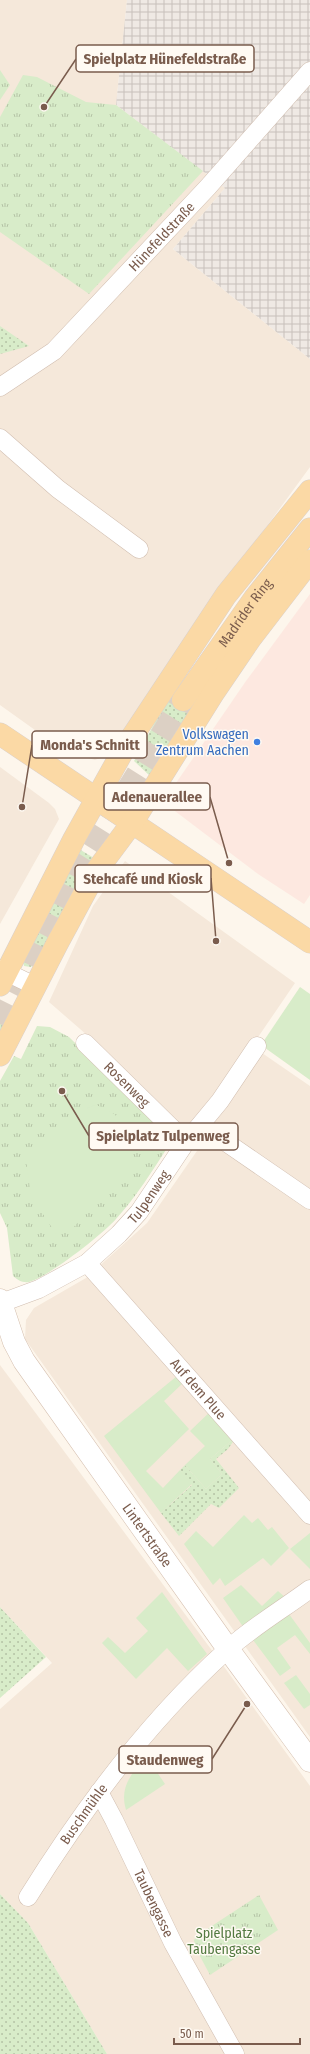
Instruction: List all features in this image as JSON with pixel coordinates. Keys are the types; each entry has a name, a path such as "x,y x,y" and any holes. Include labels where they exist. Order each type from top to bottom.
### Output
{"main road":[{"path":"2,975 124,749 226,595 310,491"},
{"name":"Madrider Ring","path":"183,700 254,599 310,529"},
{"path":"0,1055 97,870 132,823 230,668 250,639 310,561"},
{"path":"0,734 310,942"},
{"name":"Lintertstraße","path":"0,1302 14,1342 24,1361 228,1649 310,1761"}],"street":[{"name":"Hünefeldstraße","path":"0,388 54,351 208,187 310,71"},
{"path":"0,438 58,489 139,549"},
{"path":"2,975 35,986"},
{"name":"Rosenweg","path":"85,1043 186,1142"},
{"name":"Tulpenweg","path":"0,1302 38,1289 87,1263 119,1234 139,1212 186,1142 220,1101 257,1046"},
{"path":"201,1125 310,1200"},
{"name":"Auf dem Plue","path":"87,1263 310,1515"},
{"name":"Buschmühle","path":"28,1897 63,1841 99,1792 130,1751 162,1715 228,1649 310,1589"},
{"name":"Taubengasse","path":"99,1792 173,1943 235,2054"}],"shaded area":[{"path":"0,0 127,0 116,105 225,188 173,249 310,359 310,467 219,592 110,753 95,760 63,750 0,705"},
{"path":"127,0 310,0 310,359 173,249 225,188 116,105"},
{"name":"Volkswagen Zentrum Aachen","path":"310,594 310,895 304,904 258,874 163,802 246,681"},
{"path":"0,767 49,803 55,809 59,819 0,924"},
{"path":"125,861 295,983 252,1046 310,1086 310,1737 25,1339 26,1320 34,1308 86,1278 147,1223 199,1148 110,1055 49,1002 93,906"},
{"path":"0,1365 225,1668 310,1786 310,2054 107,2054 28,1923 0,1894 0,1709 52,1663 0,1607"}],"green space":[{"path":"0,70 10,85 0,100"},
{"path":"23,75 37,77 86,102 116,105 203,171 89,294 0,232 0,117"},
{"path":"0,326 29,346 0,354"},
{"path":"173,689 177,697 196,704 150,776 134,761"},
{"path":"79,849 94,858 39,958 31,967 24,966 23,961"},
{"path":"300,987 310,994 310,1080 261,1045"},
{"path":"0,1010 11,1016 0,1039"},
{"path":"37,1026 50,1027 69,1037 167,1133 169,1145 137,1193 109,1226 87,1245 49,1272 38,1279 24,1282 13,1276 7,1228 0,1213 0,1081 14,1056 21,1059"},
{"path":"95,1105 105,1108 113,1113 126,1128 131,1147 132,1157 130,1167 69,1232 56,1234 31,1196 26,1160 85,1109"},
{"path":"177,1376 183,1383 164,1401 189,1429 146,1471 163,1488 180,1470 192,1484 161,1513 104,1436"},
{"path":"213,1409 237,1436 210,1459 222,1474 206,1489 185,1465 205,1446 190,1431"},
{"path":"237,1436 228,1449 216,1459 239,1488 219,1508 211,1504 179,1536 161,1513 192,1485 180,1470 185,1465 206,1489 222,1474 210,1459"},
{"path":"244,1515 252,1523 258,1518 268,1530 272,1527 289,1548 271,1566 263,1558 225,1586 220,1578 213,1585 184,1544 196,1531 213,1547"},
{"path":"310,1533 310,1569 290,1549"},
{"path":"241,1585 262,1606 278,1591 286,1598 244,1628 223,1598"},
{"path":"162,1592 207,1654 188,1671 167,1648 136,1679 102,1643 108,1637 125,1653 148,1631 136,1618"},
{"path":"0,1607 46,1657 0,1698"},
{"path":"289,1614 310,1643 310,1654 295,1635 277,1648 291,1668 280,1676 253,1640"},
{"path":"296,1675 310,1694 310,1705 304,1709 284,1683"},
{"path":"146,1756 165,1784 126,1810 124,1794 128,1781"},
{"path":"0,1894 28,1923 107,2054 0,2054"},
{"name":"Spielplatz Taubengasse","path":"259,1895 278,1930 210,1975 195,1947 194,1940 198,1935"}],"tunnel":[{"path":"0,1024 82,862 183,700"}],"place":[{"name":"Spielplatz Hünefeldstraße","path":"44,107"},
{"name":"Volkswagen Zentrum Aachen","path":"257,742"},
{"name":"Monda's Schnitt","path":"22,807"},
{"name":"Adenauerallee","path":"229,863"},
{"name":"Stehcafé und Kiosk","path":"216,941"},
{"name":"Spielplatz Tulpenweg","path":"62,1091"},
{"name":"Staudenweg","path":"247,1704"}]}
